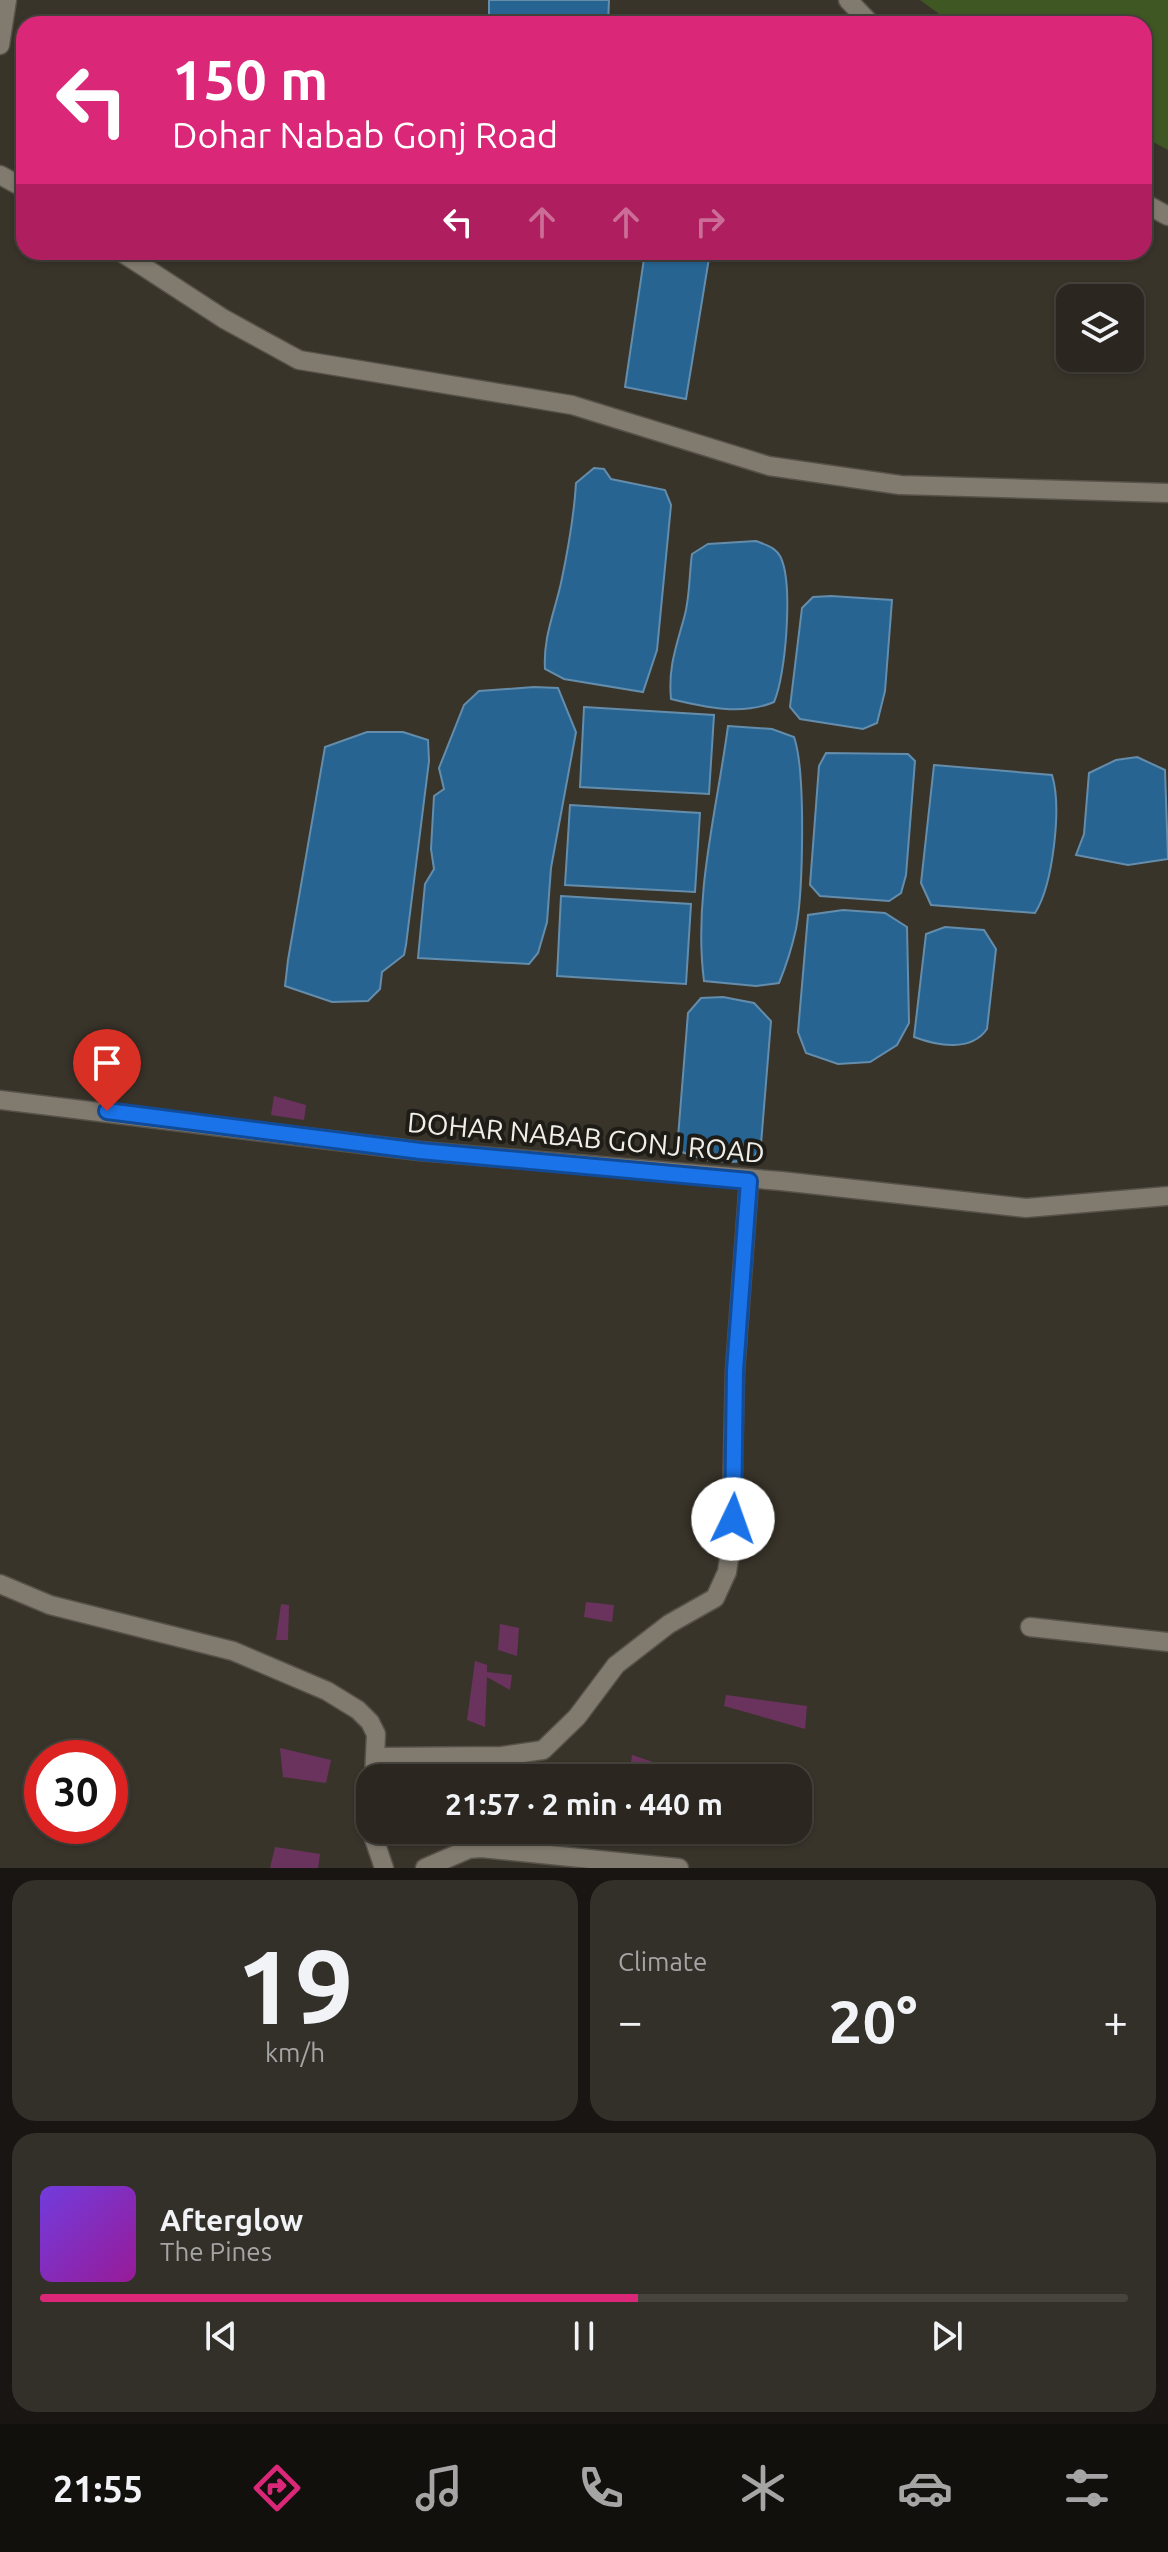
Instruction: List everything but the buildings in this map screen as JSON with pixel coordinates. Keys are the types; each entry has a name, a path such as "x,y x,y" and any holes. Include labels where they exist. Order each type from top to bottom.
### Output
{"street":[{"path":"0,45 7,0"},
{"path":"848,0 863,16"},
{"path":"133,260 224,319 299,360 572,405 769,466 900,485 1168,493"},
{"name":"DOHAR NABAB GONJ ROAD","path":"0,1100 420,1151 749,1181 781,1181 1026,1208 1168,1196"},
{"path":"375,1757 502,1756 543,1750 577,1717 616,1665 669,1624 715,1598 727,1572 731,1545 735,1371 749,1181"},
{"path":"0,1584 50,1605 233,1651 327,1691 358,1710 370,1722 376,1734 375,1764"},
{"path":"1030,1627 1168,1642"},
{"path":"376,1844 384,1868"},
{"path":"425,1868 469,1849 481,1848 679,1868"}],"green space":[{"path":"920,0 1168,0 1168,150 1152,141 1152,16 942,16"}],"water":[{"path":"489,0 609,0 608,16 489,16"},
{"path":"644,260 709,260 686,399 625,387"},
{"path":"594,468 604,469 611,479 665,490 671,505 657,650 643,692 564,679 545,669 547,636 566,558 576,483"},
{"path":"756,541 779,554 787,588 785,652 774,702 736,709 671,699 672,667 687,603 692,554 708,544"},
{"path":"813,597 892,600 885,691 877,723 863,729 800,719 790,707 802,608"},
{"path":"558,688 576,732 551,868 547,922 538,953 529,964 418,958 425,884 434,869 431,849 434,796 444,789 439,768 464,705 479,691"},
{"path":"584,707 714,715 709,794 580,787"},
{"path":"728,726 772,729 794,737 798,753 802,861 798,912 793,943 779,983 756,986 704,981 701,949 704,885"},
{"path":"367,732 403,732 428,740 429,761 406,945 404,955 382,972 380,989 368,1001 332,1002 285,986 288,960 325,747"},
{"path":"826,753 908,754 915,761 906,875 901,893 889,901 820,896 810,885 819,766"},
{"path":"1137,757 1165,770 1168,859 1128,865 1076,855 1084,834 1089,773 1116,760"},
{"path":"934,765 1052,775 1056,806 1054,846 1047,884 1035,913 931,905 921,883"},
{"path":"570,805 700,813 695,892 565,885"},
{"path":"561,896 691,904 686,984 557,976"},
{"path":"843,910 885,913 907,927 909,1023 897,1045 870,1062 838,1064 806,1053 798,1032 808,915"},
{"path":"945,927 984,930 996,949 987,1029 963,1044 933,1043 914,1037 926,934"},
{"path":"723,997 754,1003 771,1021 761,1144 754,1158 735,1162 705,1159 677,1150 688,1013 701,998"}],"route":[{"path":"107,1111 420,1151 749,1181 735,1371 733,1519"}]}
